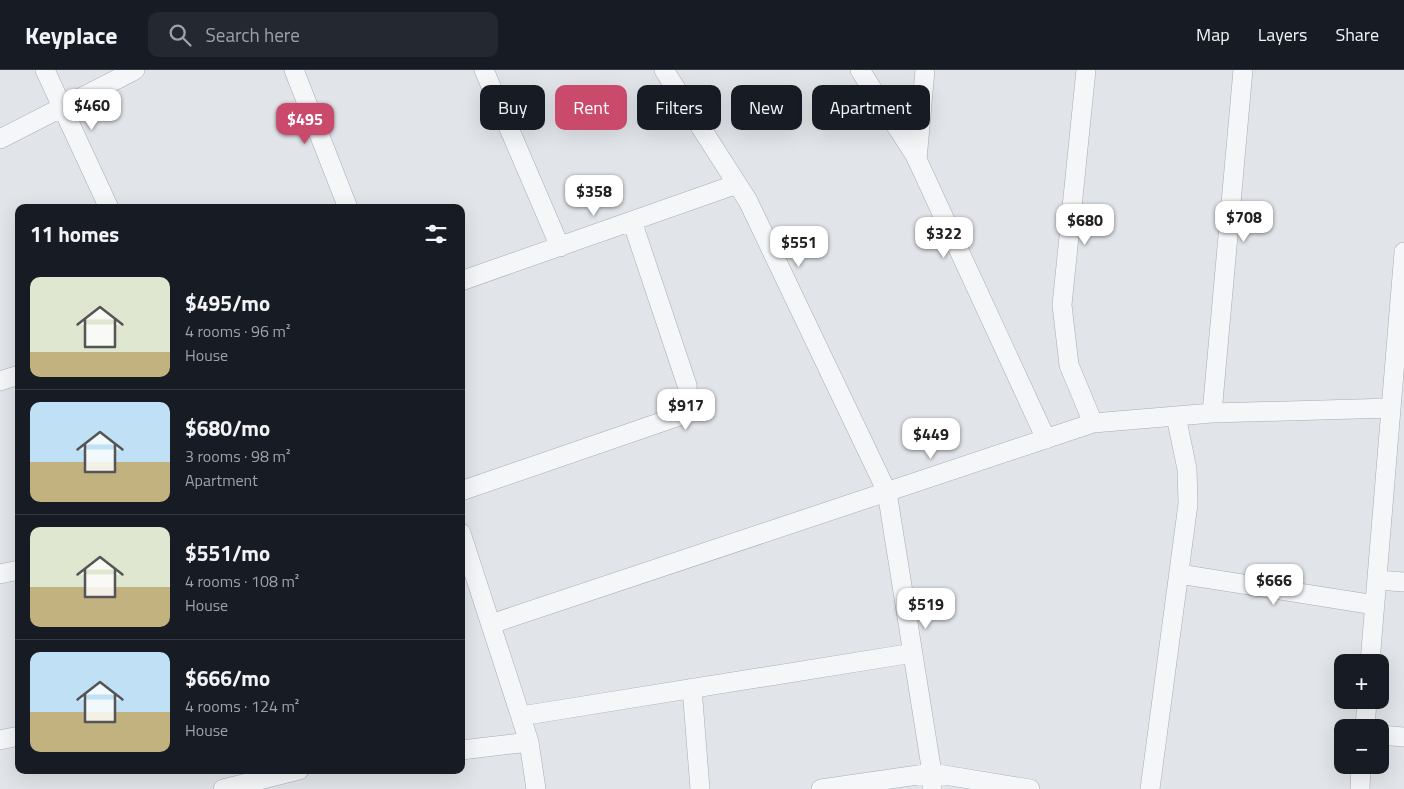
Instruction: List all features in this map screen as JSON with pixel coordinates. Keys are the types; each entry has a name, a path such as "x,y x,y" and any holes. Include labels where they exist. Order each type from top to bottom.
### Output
{"street":[{"path":"45,70 107,204"},
{"path":"0,139 135,70"},
{"path":"294,70 346,204"},
{"path":"484,70 560,247"},
{"path":"664,70 748,200 887,492 932,781"},
{"path":"860,70 917,160 1046,439"},
{"path":"917,160 925,70"},
{"path":"1086,70 1062,305 1069,365 1093,423"},
{"path":"1212,413 1243,70"},
{"path":"465,280 737,184"},
{"path":"465,490 682,415 688,399 687,385 632,221"},
{"path":"1371,654 1374,605 1395,417 1404,262"},
{"path":"0,381 15,376"},
{"path":"491,624 1093,423 1212,413 1395,417"},
{"path":"1150,789 1188,504 1187,469 1176,416"},
{"path":"465,545 529,742 536,789"},
{"path":"0,574 15,571"},
{"path":"1179,574 1374,605"},
{"path":"1377,580 1404,582"},
{"path":"521,716 913,653"},
{"path":"692,688 700,789"},
{"path":"1389,736 1404,737"},
{"path":"0,740 15,737"},
{"path":"465,750 529,742"},
{"path":"223,789 283,774"},
{"path":"1360,789 1361,774"},
{"path":"821,789 932,781 1030,789"}]}
